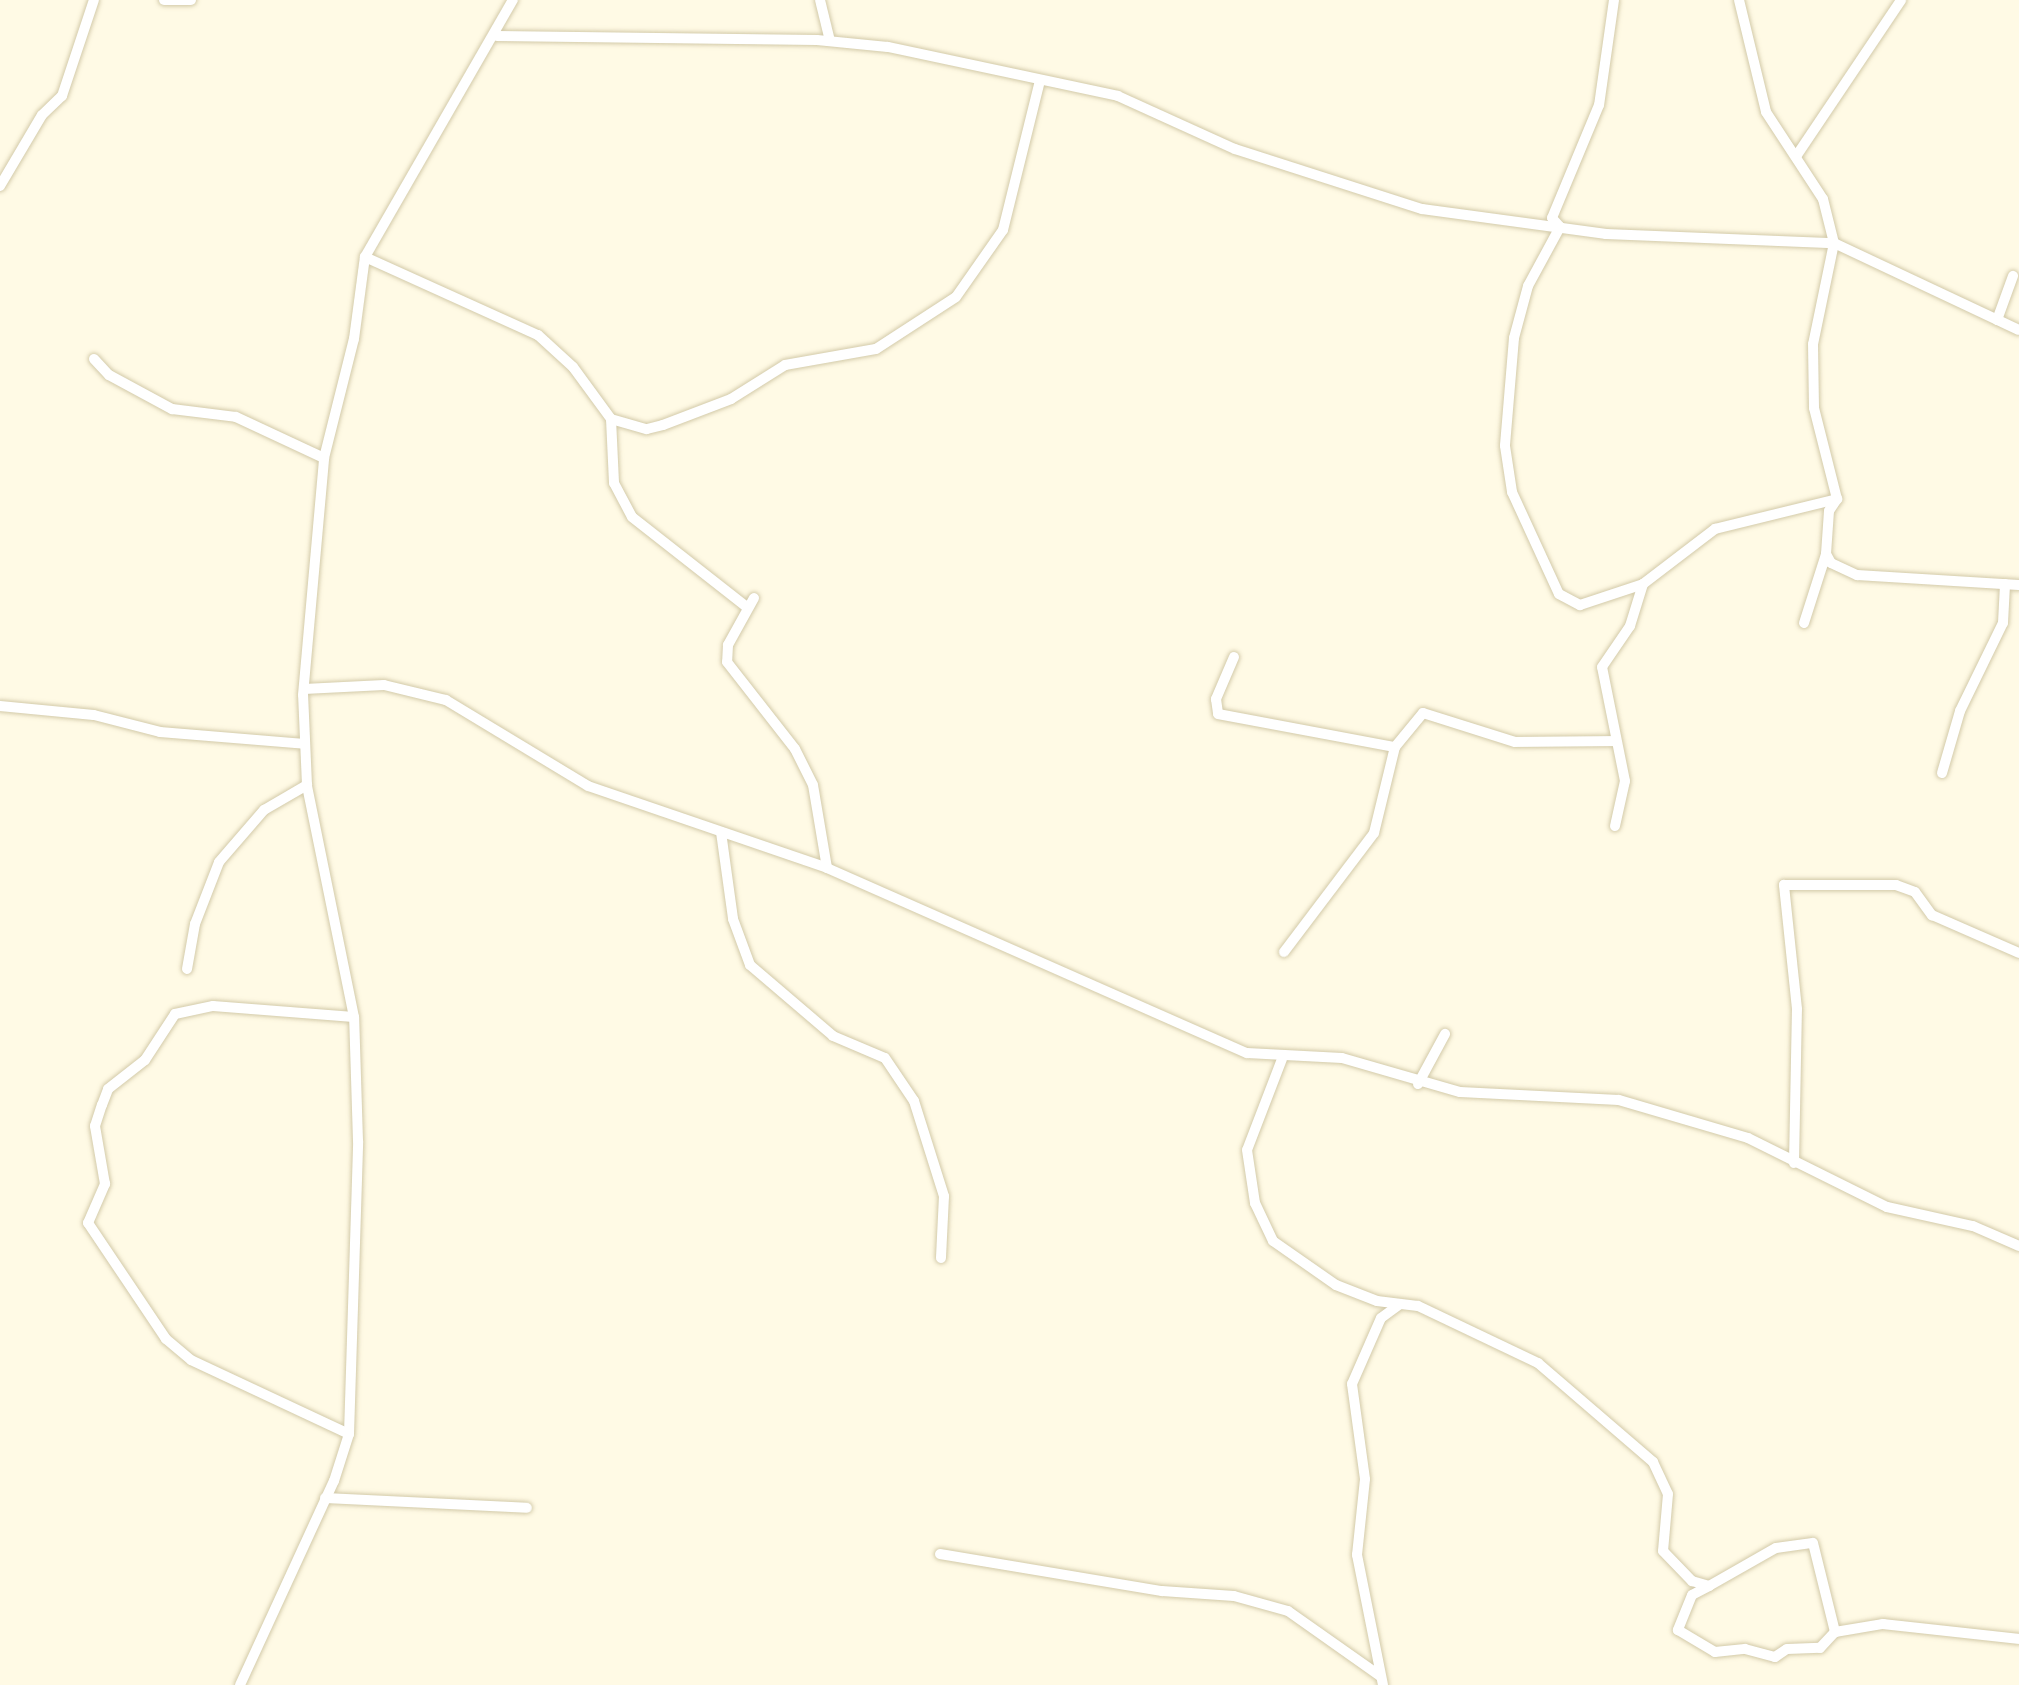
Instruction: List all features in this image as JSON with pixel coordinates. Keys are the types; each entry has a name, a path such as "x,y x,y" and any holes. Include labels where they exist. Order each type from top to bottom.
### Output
{"street":[{"path":"0,186 42,115 62,96 94,0"},
{"path":"163,0 191,0"},
{"path":"242,1682 325,1498 349,1434 358,1141 354,1017 307,785 305,744 304,689 324,458 354,339 365,257 497,36 513,0"},
{"path":"820,0 830,41"},
{"path":"1560,227 1552,218 1599,105 1614,0"},
{"path":"1739,0 1766,112 1797,155 1823,200 1834,243 1816,319 1813,377 1820,441 1837,499"},
{"path":"1797,155 1901,0"},
{"path":"497,36 830,41 888,47 1118,96 1235,149 1422,209 1560,227 1699,240 1834,243 2019,330"},
{"path":"611,419 647,429 663,425 730,399 785,365 876,349 956,297 1003,230 1040,80"},
{"path":"1560,227 1528,286 1514,338 1505,446 1512,492 1559,594 1570,603 1604,600 1643,584 1716,529 1837,499"},
{"path":"365,257 538,335 573,367 611,419 614,483 632,517 748,608"},
{"path":"1997,320 2013,276"},
{"path":"94,359 109,375 172,409 236,418 324,458"},
{"path":"1804,623 1826,554 1829,511 1837,499"},
{"path":"1826,554 1831,563 1857,575 2019,585"},
{"path":"1615,826 1625,781 1602,667 1630,626 1643,584"},
{"path":"1942,773 1960,710 2003,623 2005,584"},
{"path":"754,598 728,645 727,662 795,749 813,785 827,867"},
{"path":"1234,657 1216,699 1218,715 1395,747"},
{"path":"304,689 384,685 446,700 588,786 827,867 1134,1007 1194,1026 1247,1053 1282,1059 1342,1058 1418,1084 1619,1100 1748,1138 1887,1207 1973,1226 2019,1246"},
{"path":"0,706 94,715 160,732 305,744"},
{"path":"1284,952 1374,833 1395,747 1423,713 1514,742 1616,741"},
{"path":"187,969 195,924 219,862 264,810 307,785"},
{"path":"720,832 733,919 750,965 833,1036 885,1058 914,1101 944,1196 941,1258"},
{"path":"1794,1163 1797,1009 1784,886 1896,884 1915,892 1931,915 2019,953"},
{"path":"349,1434 191,1360 166,1339 88,1223 105,1184 95,1126 105,1097 145,1060 175,1014 213,1006 354,1017"},
{"path":"1418,1084 1446,1034"},
{"path":"1282,1059 1247,1150 1255,1203 1273,1241 1290,1256 1389,1309"},
{"path":"1377,1301 1403,1304 1538,1363 1640,1449 1668,1494 1666,1558 1709,1586"},
{"path":"1381,1681 1359,1564 1365,1479 1351,1408 1355,1368 1389,1309 1403,1304"},
{"path":"325,1498 527,1508"},
{"path":"1832,1630 1819,1550 1806,1541 1751,1559 1692,1595 1678,1630 1715,1652 1745,1649 1775,1657 1787,1649 1820,1648 1832,1630 1883,1624 2019,1639"},
{"path":"940,1555 1162,1591 1234,1596 1288,1611 1381,1681"}]}
